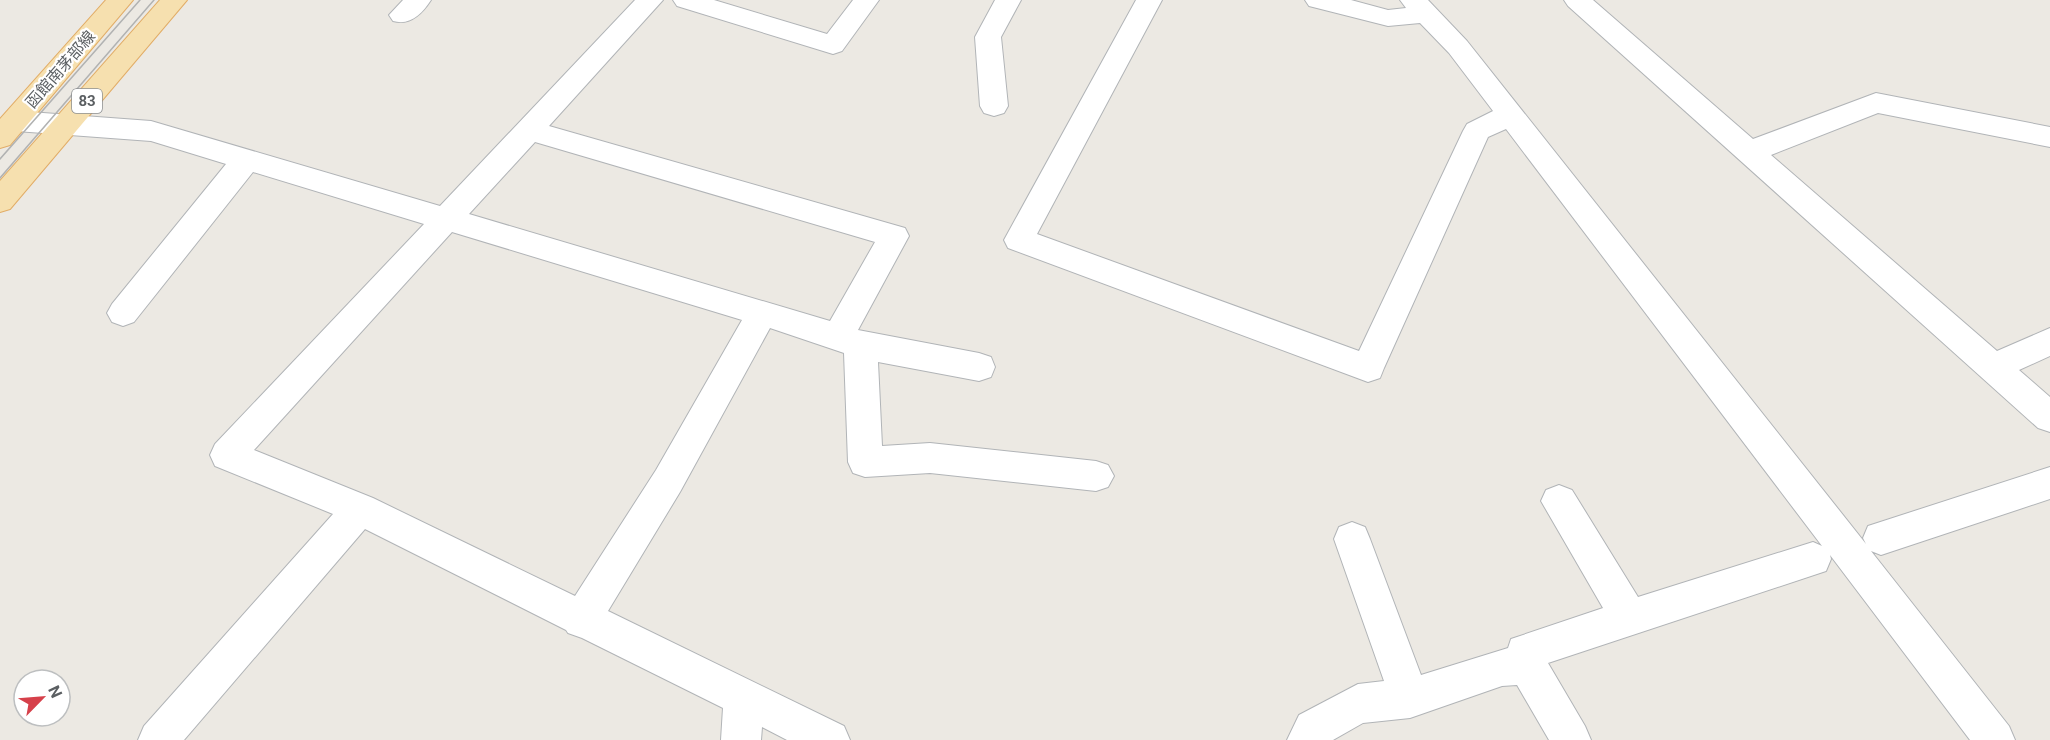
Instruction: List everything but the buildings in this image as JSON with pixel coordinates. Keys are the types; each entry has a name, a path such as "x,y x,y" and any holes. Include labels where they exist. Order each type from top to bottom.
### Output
{"main road":[{"name":"函館南茅部線","path":"8,129 120,0"},
{"name":"83","path":"0,201 174,0"}],"street":[{"path":"650,0 227,454 360,509 581,620 830,740"},
{"path":"686,0 833,45 866,0"},
{"path":"994,106 988,37 1008,0"},
{"path":"1149,0 1019,240 1368,368 1477,131 1509,114"},
{"path":"1318,0 1388,18 1420,7 1458,47 1995,740"},
{"path":"1577,0 2050,418"},
{"path":"1749,152 1876,103 2050,137"},
{"path":"8,129 66,126 151,131 849,341 979,367"},
{"path":"528,130 894,236 849,341 864,393 865,462 930,458 1096,476"},
{"path":"123,313 246,160"},
{"path":"581,620 668,481 762,313"},
{"path":"1994,367 2050,341"},
{"path":"1881,538 2050,483"},
{"path":"1559,501 1630,618"},
{"path":"158,740 360,509"},
{"path":"1352,539 1410,698"},
{"path":"1571,740 1527,665 1525,652 1813,559"},
{"path":"1307,740 1313,729 1358,704 1410,698 1502,667 1527,665"},
{"path":"741,740 744,697"}],"tram line":[{"path":"0,159 140,0"},
{"path":"0,178 154,0"}]}
